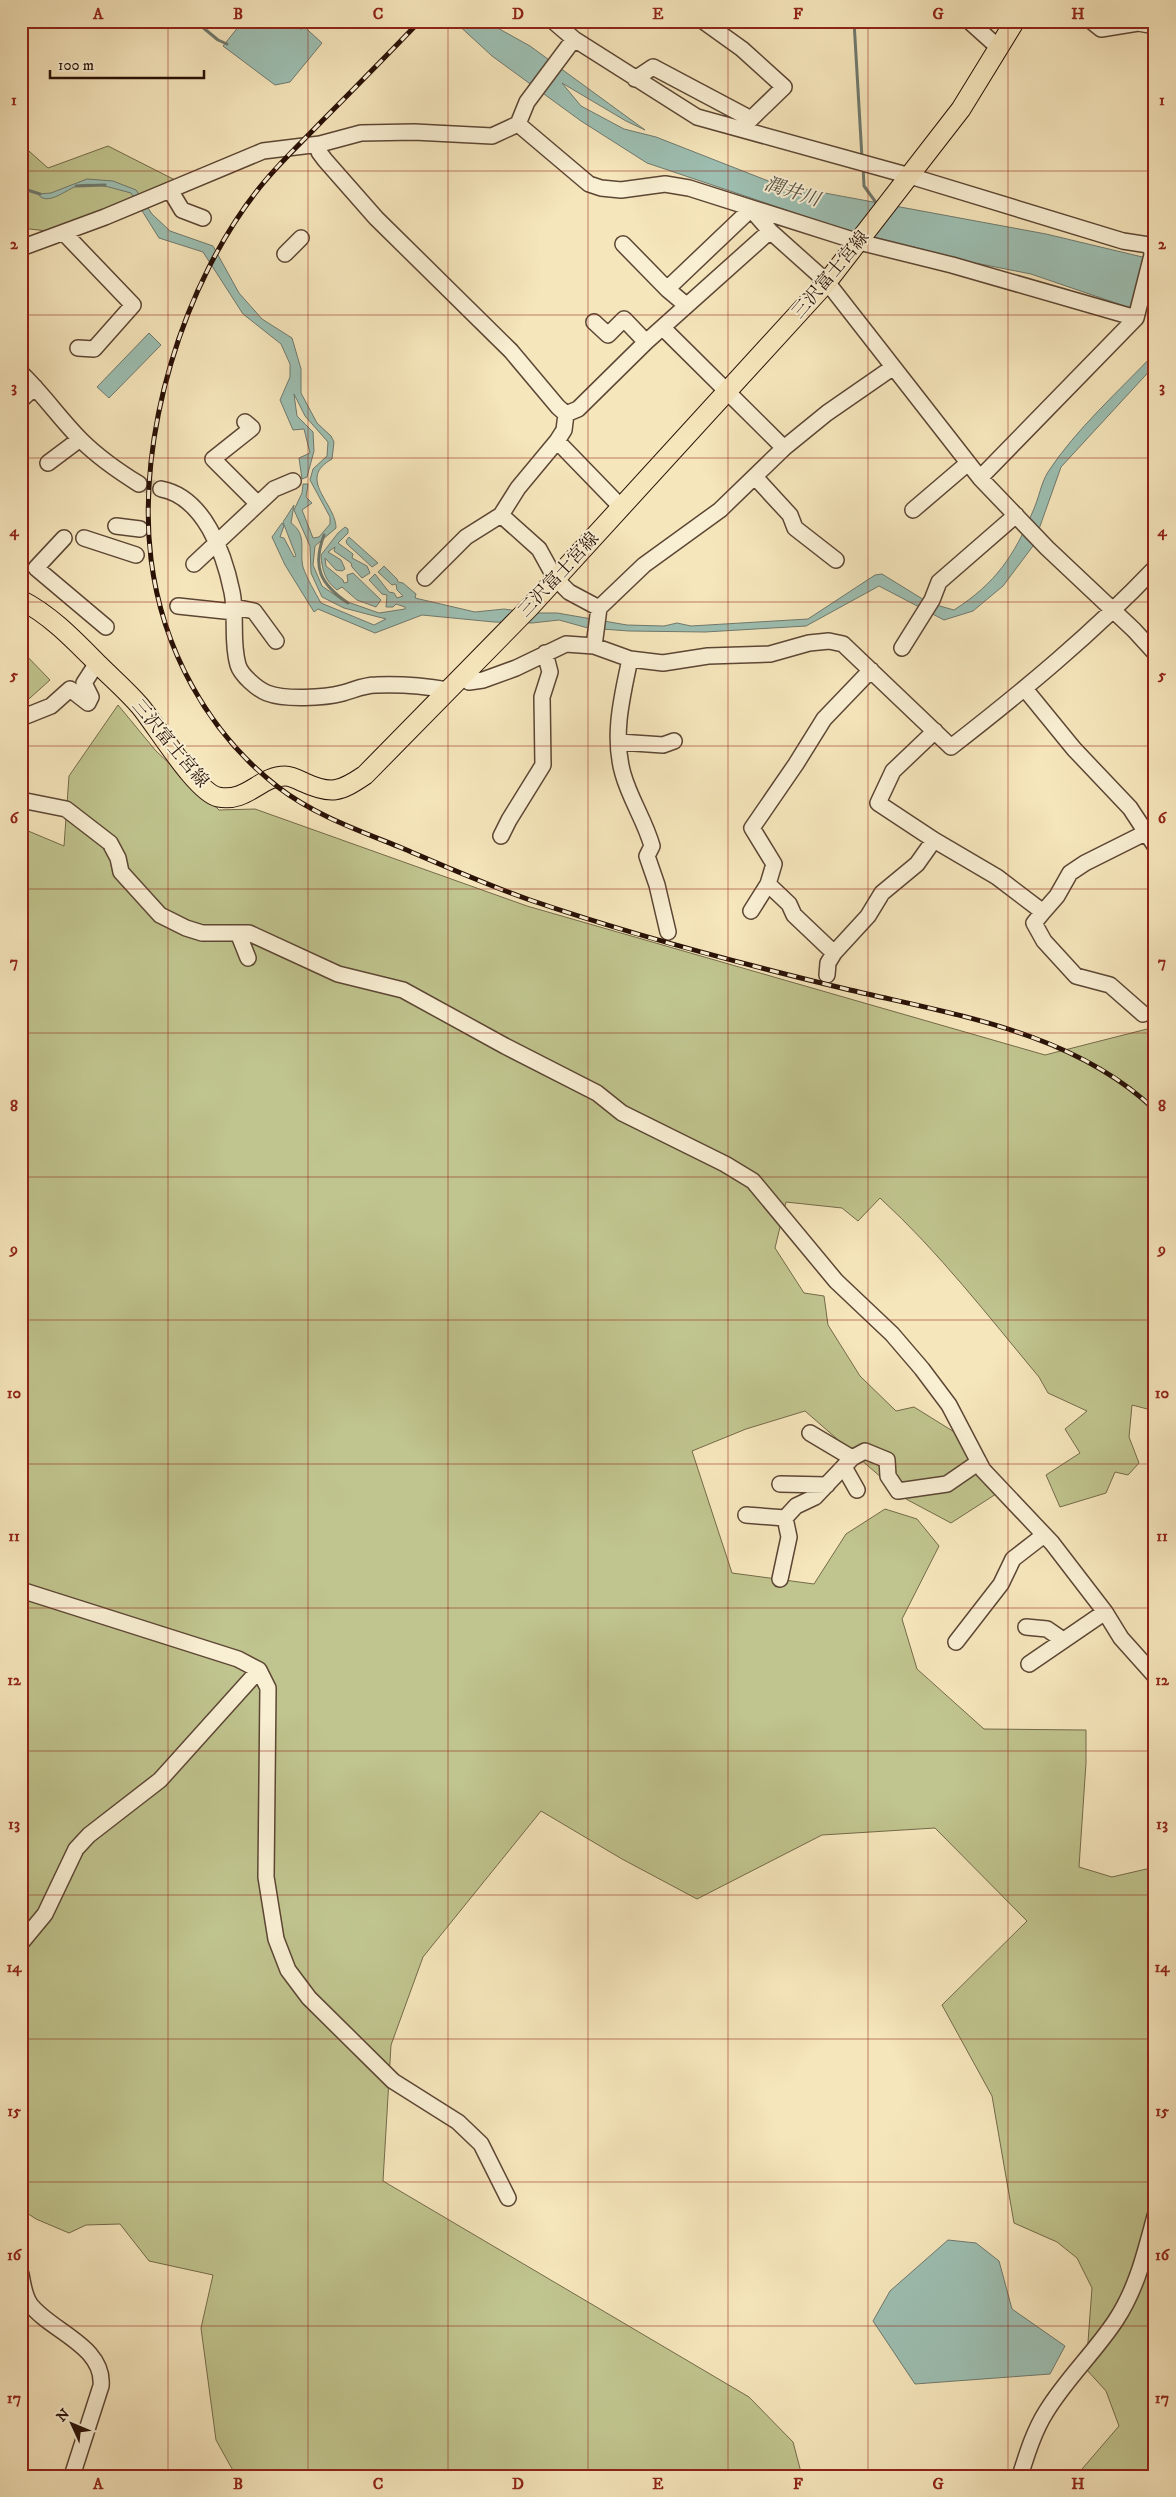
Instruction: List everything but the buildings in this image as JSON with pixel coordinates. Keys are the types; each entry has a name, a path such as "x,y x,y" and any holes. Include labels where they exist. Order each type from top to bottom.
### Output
{"main road":[{"name":"三沢富士宮線","path":"21,600 65,631 139,705 200,784 216,796 231,798 248,793 280,776 289,776 320,790 337,791 348,787 365,775 529,608 828,282 961,110 1015,21"}],"street":[{"path":"635,79 653,67 751,119 784,87 742,49 702,21"},
{"path":"969,21 999,48"},
{"path":"1091,21 1101,29 1138,23 1155,26"},
{"path":"21,248 152,198 263,151 320,144 361,133 414,132 492,136 518,124 527,102 564,32 697,117 870,166 907,180 1123,241 1153,246 1136,318 980,478"},
{"path":"742,114 749,132"},
{"path":"518,124 582,179 601,188 621,190 665,184 708,193 750,209 1136,318"},
{"path":"320,144 319,152 325,160 376,218 512,351 558,407 566,414"},
{"path":"170,190 182,210 203,218"},
{"path":"750,209 770,231 828,282 892,368 980,478 1039,540 1155,653"},
{"path":"667,290 750,209"},
{"path":"566,414 578,409 646,342 770,231"},
{"path":"64,233 133,305 94,349 78,348"},
{"path":"21,238 37,242"},
{"path":"285,254 301,238"},
{"path":"623,244 667,290 686,305"},
{"path":"594,322 608,335 624,319 646,342"},
{"path":"662,328 784,448"},
{"path":"594,640 598,612 644,565 720,510 784,448 850,396 892,368"},
{"path":"21,374 35,387 80,439 111,467 139,484"},
{"path":"21,400 35,387"},
{"path":"425,578 466,537 501,515 518,488 557,441 564,430 566,414"},
{"path":"245,422 252,428 213,459 258,504"},
{"path":"48,463 80,439"},
{"path":"557,441 621,507"},
{"path":"913,510 968,463"},
{"path":"755,477 790,515 795,528 836,560"},
{"path":"194,564 274,490 294,481"},
{"path":"161,489 173,491 196,507 216,542 232,593 238,666 250,682 266,693 281,696 341,693 376,685 448,690"},
{"path":"501,515 539,549 555,578 569,592 598,612"},
{"path":"902,648 932,600 939,582 1019,518"},
{"path":"116,526 140,530"},
{"path":"64,538 36,568 106,627"},
{"path":"84,538 136,555"},
{"path":"463,675 469,682 483,680 516,668 566,644 594,640 630,659 663,663 708,656 770,654 809,642 829,641 843,644 951,747 1025,689 1114,611 1155,568"},
{"path":"178,606 254,611 276,641"},
{"path":"502,836 509,820 543,765 542,697 550,672 545,653"},
{"path":"630,659 619,711 619,742 622,772 652,846 647,856 658,885 668,932"},
{"path":"21,718 50,706 70,689 88,704 91,697 84,683 97,663"},
{"path":"751,911 768,884 774,864 752,828 824,719 871,670"},
{"path":"1025,689 1074,749 1150,831 1155,846"},
{"path":"935,731 894,771 878,803 934,840 997,877 1043,912"},
{"path":"619,742 663,745 674,741"},
{"path":"21,800 66,809 110,844 118,858 121,872 160,915 186,928 202,933 250,933 338,974 403,990 505,1046 597,1093 622,1113 726,1164 753,1181 836,1281 892,1334 922,1369 949,1405 983,1470 1044,1535 1105,1612 1121,1638 1155,1676"},
{"path":"1143,1014 1110,985 1076,976 1044,941 1034,923 1057,896 1070,873 1085,862 1150,831"},
{"path":"827,974 828,963 834,953 868,916 882,894 917,864 934,840"},
{"path":"768,884 789,904 794,914 834,953"},
{"path":"238,932 248,958"},
{"path":"810,1433 848,1463 857,1490"},
{"path":"785,1518 796,1506 815,1497 848,1463 865,1451 887,1460 888,1476 898,1491 947,1484 979,1462"},
{"path":"780,1484 827,1485"},
{"path":"746,1515 785,1518"},
{"path":"780,1580 789,1537 785,1518"},
{"path":"956,1642 1001,1584 1013,1559 1044,1535"},
{"path":"21,1590 238,1659 259,1670 268,1688 266,1877 276,1939 288,1970 309,1998 393,2082 458,2122 480,2144 508,2198"},
{"path":"1029,1664 1105,1612"},
{"path":"1026,1627 1047,1629 1063,1640"},
{"path":"21,1943 45,1914 76,1849 89,1835 160,1780 259,1670"},
{"path":"1020,2476 1032,2440 1045,2413 1116,2320 1130,2296 1142,2268 1155,2216"},
{"path":"21,2274 24,2292 30,2305 90,2354 99,2366 102,2377 101,2386 72,2476"}],"green space":[{"path":"21,144 48,168 108,146 177,181 47,231 21,228"},
{"path":"21,650 50,680 21,706"},
{"path":"118,705 156,751 219,810 255,809 527,906 1045,1055 1155,1027 1155,1411 1132,1405 1129,1437 1139,1463 1128,1475 1115,1472 1106,1493 1060,1507 1046,1475 1080,1453 1065,1429 1087,1411 1048,1393 1039,1377 962,1285 923,1240 880,1198 858,1221 842,1208 786,1202 775,1248 804,1293 824,1296 828,1325 860,1376 896,1411 914,1407 980,1448 996,1494 951,1523 906,1499 805,1411 746,1429 692,1451 732,1573 814,1584 846,1534 885,1509 917,1519 939,1546 902,1619 917,1669 984,1729 1086,1730 1086,1763 1079,1867 1112,1877 1155,1867 1155,2476 1076,2476 1119,2426 1106,2391 1086,2369 1092,2288 1077,2258 1057,2242 1014,2223 992,2096 942,2005 1027,1921 935,1828 822,1835 697,1899 622,1859 541,1811 423,1957 391,2045 383,2181 749,2397 793,2442 802,2476 236,2476 216,2440 201,2328 213,2275 149,2261 120,2224 86,2225 69,2233 36,2219 21,2209 21,828 64,846 69,776"}],"water":[{"path":"243,21 298,21 322,43 290,82 275,85 223,46"},
{"name":"潤井川","path":"454,21 485,21 530,46 645,130 626,121 562,83 581,106 624,129 656,137 776,184 1046,234 1155,260 1155,309 1136,310 1031,274 955,259 837,227 647,163 581,121 492,56"},
{"path":"87,179 113,181 136,190 152,214 170,231 213,246 239,293 262,319 292,338 301,369 301,393 317,423 331,436 334,442 332,459 322,467 317,475 317,483 330,509 336,528 315,546 313,565 322,586 342,600 379,613 405,609 405,607 396,604 393,607 386,607 387,595 382,594 369,580 375,574 389,592 394,593 397,598 403,596 397,590 396,584 392,585 378,572 384,566 398,582 403,583 416,594 415,598 475,612 504,609 532,613 557,613 627,625 664,626 677,623 691,626 808,619 875,575 882,574 929,603 954,610 969,600 992,579 1011,555 1026,527 1048,472 1072,440 1155,353 1155,365 1061,467 1033,546 1003,586 973,611 944,620 879,586 806,626 705,632 629,631 588,628 559,620 532,623 494,622 422,615 375,633 318,609 314,612 285,565 272,537 282,523 284,526 280,537 284,538 294,557 296,556 283,522 294,505 291,523 301,538 303,567 321,603 374,625 386,619 344,608 322,597 311,573 310,546 294,510 302,493 303,484 308,484 306,497 312,503 302,510 313,538 319,537 330,524 330,517 310,480 313,469 327,456 328,442 305,416 294,394 297,416 313,432 314,451 307,477 302,479 299,458 310,453 304,429 293,430 280,400 290,377 290,364 281,344 243,314 203,252 159,238 131,193 106,186 86,184 52,198 42,198 38,194 51,193"},
{"path":"149,333 161,345 109,398 97,387"},
{"path":"345,527 348,529 348,533 338,543 353,554 352,558 367,566 370,573 362,578 352,567 351,563 334,551 335,547 328,552 341,560 345,569 342,571 336,570 325,558 326,566 344,583 348,582 347,575 353,573 381,600 376,607 357,600 342,587 337,590 325,575 321,555"},
{"path":"349,537 378,563 372,567 347,544 346,541"},
{"path":"948,2240 976,2243 999,2261 1012,2309 1065,2346 1050,2374 915,2384 873,2321 890,2291"}],"waterway":[{"path":"195,21 218,40 227,44"},
{"path":"301,28 307,21"},
{"path":"854,21 862,158"},
{"path":"863,166 864,186 877,204"},
{"path":"76,186 105,185"},
{"path":"21,188 40,194"},
{"path":"324,535 319,556 321,574 331,589 348,603"}],"tunnel":[{"path":"139,484 161,489"}],"railway":[{"path":"420,21 260,187 233,226 208,268 188,315 171,363 159,413 151,463 148,512 151,559 165,624 177,656 192,686 210,714 230,741 278,787 307,806 354,829 498,888 609,926 729,960 931,1008 1011,1030 1050,1044 1088,1062 1123,1083 1155,1110"}]}
